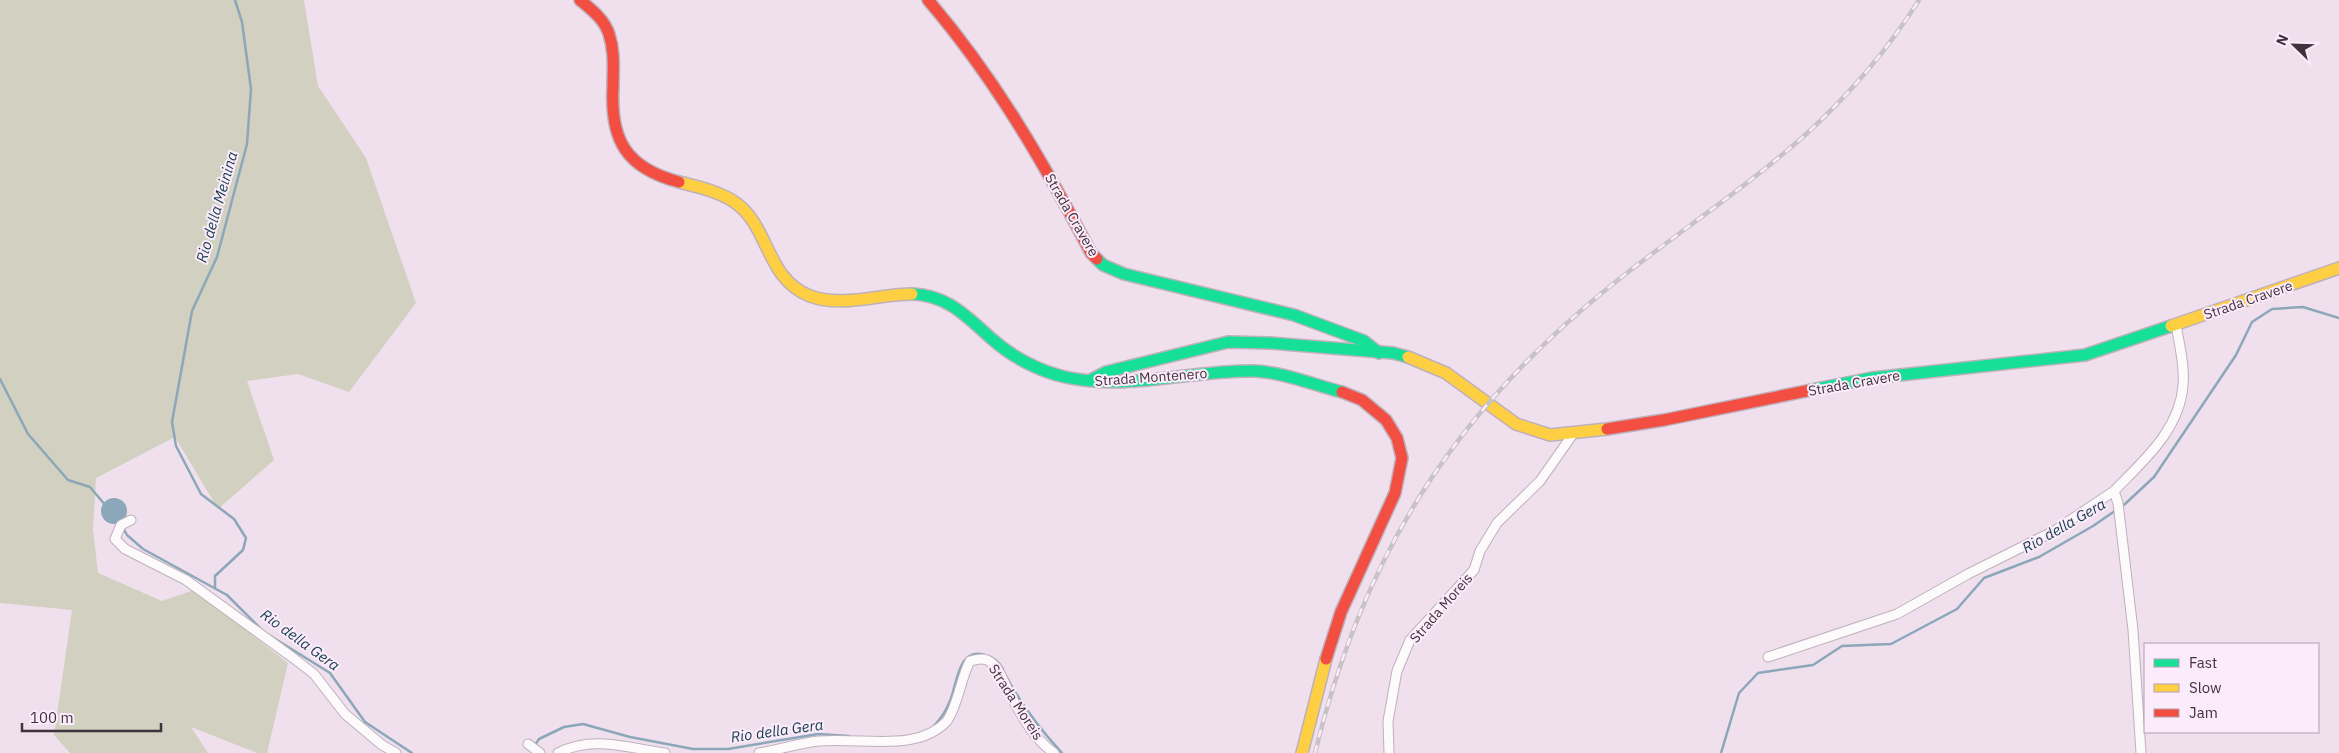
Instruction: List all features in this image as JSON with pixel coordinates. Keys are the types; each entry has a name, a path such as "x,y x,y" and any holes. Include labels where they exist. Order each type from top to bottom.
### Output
{"street":[{"name":"Strada Montenero","path":"580,0 600,18 607,27 611,39 616,65 612,115 616,133 623,149 634,162 650,173 705,188 736,204 753,224 772,264 792,287 807,295 826,299 919,294 933,296 960,308 996,342 1032,365 1061,376 1090,381 1115,381 1238,372 1265,372 1354,396 1373,408 1389,422 1398,437 1402,459 1396,490 1341,611 1327,656 1302,753"},
{"name":"Strada Cravere","path":"928,0 959,34 1023,130 1091,253 1103,265 1124,274 1294,315 1364,342 1379,353"},
{"name":"Strada Cravere","path":"1090,381 1106,372 1228,342 1270,343 1379,353 1405,356 1446,374 1516,424 1550,435 1573,434 1664,420 1872,378 2085,355 2339,268"},
{"path":"1768,657 1897,614 1968,574 2054,531 2114,491 2154,451 2177,412 2182,398 2184,383 2176,324"},
{"name":"Strada Moreis","path":"1389,753 1388,720 1397,671 1410,640 1474,570 1480,551 1497,523 1540,481 1573,434"},
{"path":"2114,491 2118,503 2133,630 2141,753"},
{"path":"131,520 121,525 115,539 125,549 186,580 238,620 292,657 314,674 345,714 382,745 396,753"},
{"name":"Strada Moreis","path":"759,753 820,741 855,742 900,749 917,746 932,738 946,722 956,705 963,674 970,661 981,658 992,662 1036,736 1054,753"},
{"path":"558,753 578,745 592,743 665,753"},
{"path":"528,744 539,752"}],"shaded area":[{"path":"0,0 304,0 318,86 366,158 416,303 349,392 298,374 247,381 274,460 218,509 175,437 96,478 93,529 98,573 162,601 194,590 288,663 267,753 257,753 191,727 208,753 70,753 54,735 72,610 0,603"}],"water":[{"path":"114,498 123,502 127,511 123,520 114,524 105,520 101,511 105,502"}],"waterway":[{"name":"Rio della Meinina","path":"215,588 215,576 243,550 246,538 234,519 201,494 176,446 172,422 192,311 217,257 247,144 251,89 242,22 235,0"},
{"name":"Rio della Gera","path":"1721,753 1739,693 1758,673 1813,665 1842,646 1891,644 1957,609 1984,578 2039,557 2093,526 2125,504 2154,477 2236,355 2252,322 2272,309 2303,307 2339,318"},
{"path":"0,379 28,434 68,480 90,487 106,506"},
{"name":"Rio della Gera","path":"123,528 127,535 143,549 227,595 264,632 330,673 365,722 412,753"},
{"name":"Rio della Gera","path":"933,727 947,708 960,669 969,656 976,654 988,656 996,660 1003,669"},
{"name":"Rio della Gera","path":"1005,674 1031,715 1062,753"},
{"name":"Rio della Gera","path":"535,745 539,739 564,727 583,724 630,737 693,749 728,749 818,734 849,736"}],"railway":[{"path":"1315,753 1335,682 1359,616 1387,554 1421,495 1459,439 1503,387 1553,336 1608,288 1732,195 1820,121 1880,55 1919,0"}],"traffic: fast":[{"path":"1097,259 1103,265 1124,274 1294,315 1364,341 1379,353"},
{"path":"912,294 925,295 947,303 965,315 1000,346 1017,357 1045,371 1065,377 1112,382 1160,379 1207,373 1254,371 1287,376 1342,392"},
{"path":"1811,390 1872,378 2085,355 2171,326"},
{"path":"1091,380 1106,372 1228,342 1270,343 1393,353 1408,357"}],"traffic: slow":[{"path":"679,182 716,192 736,203 747,213 756,226 776,266 785,278 796,288 810,296 835,301 848,301 912,294"},
{"path":"2171,326 2339,268"},
{"path":"1408,357 1446,373 1516,424 1550,435 1607,429"},
{"path":"1302,753 1326,659"}],"traffic: jam":[{"path":"580,0 601,19 609,34 613,54 613,106 615,122 625,149 634,160 646,169 679,182"},
{"path":"928,0 975,59 1017,122 1055,186 1091,253 1097,259"},
{"path":"1607,429 1664,420 1811,390"},
{"path":"1326,659 1341,612 1395,493 1402,458 1397,438 1386,420 1362,400 1342,392"}]}
